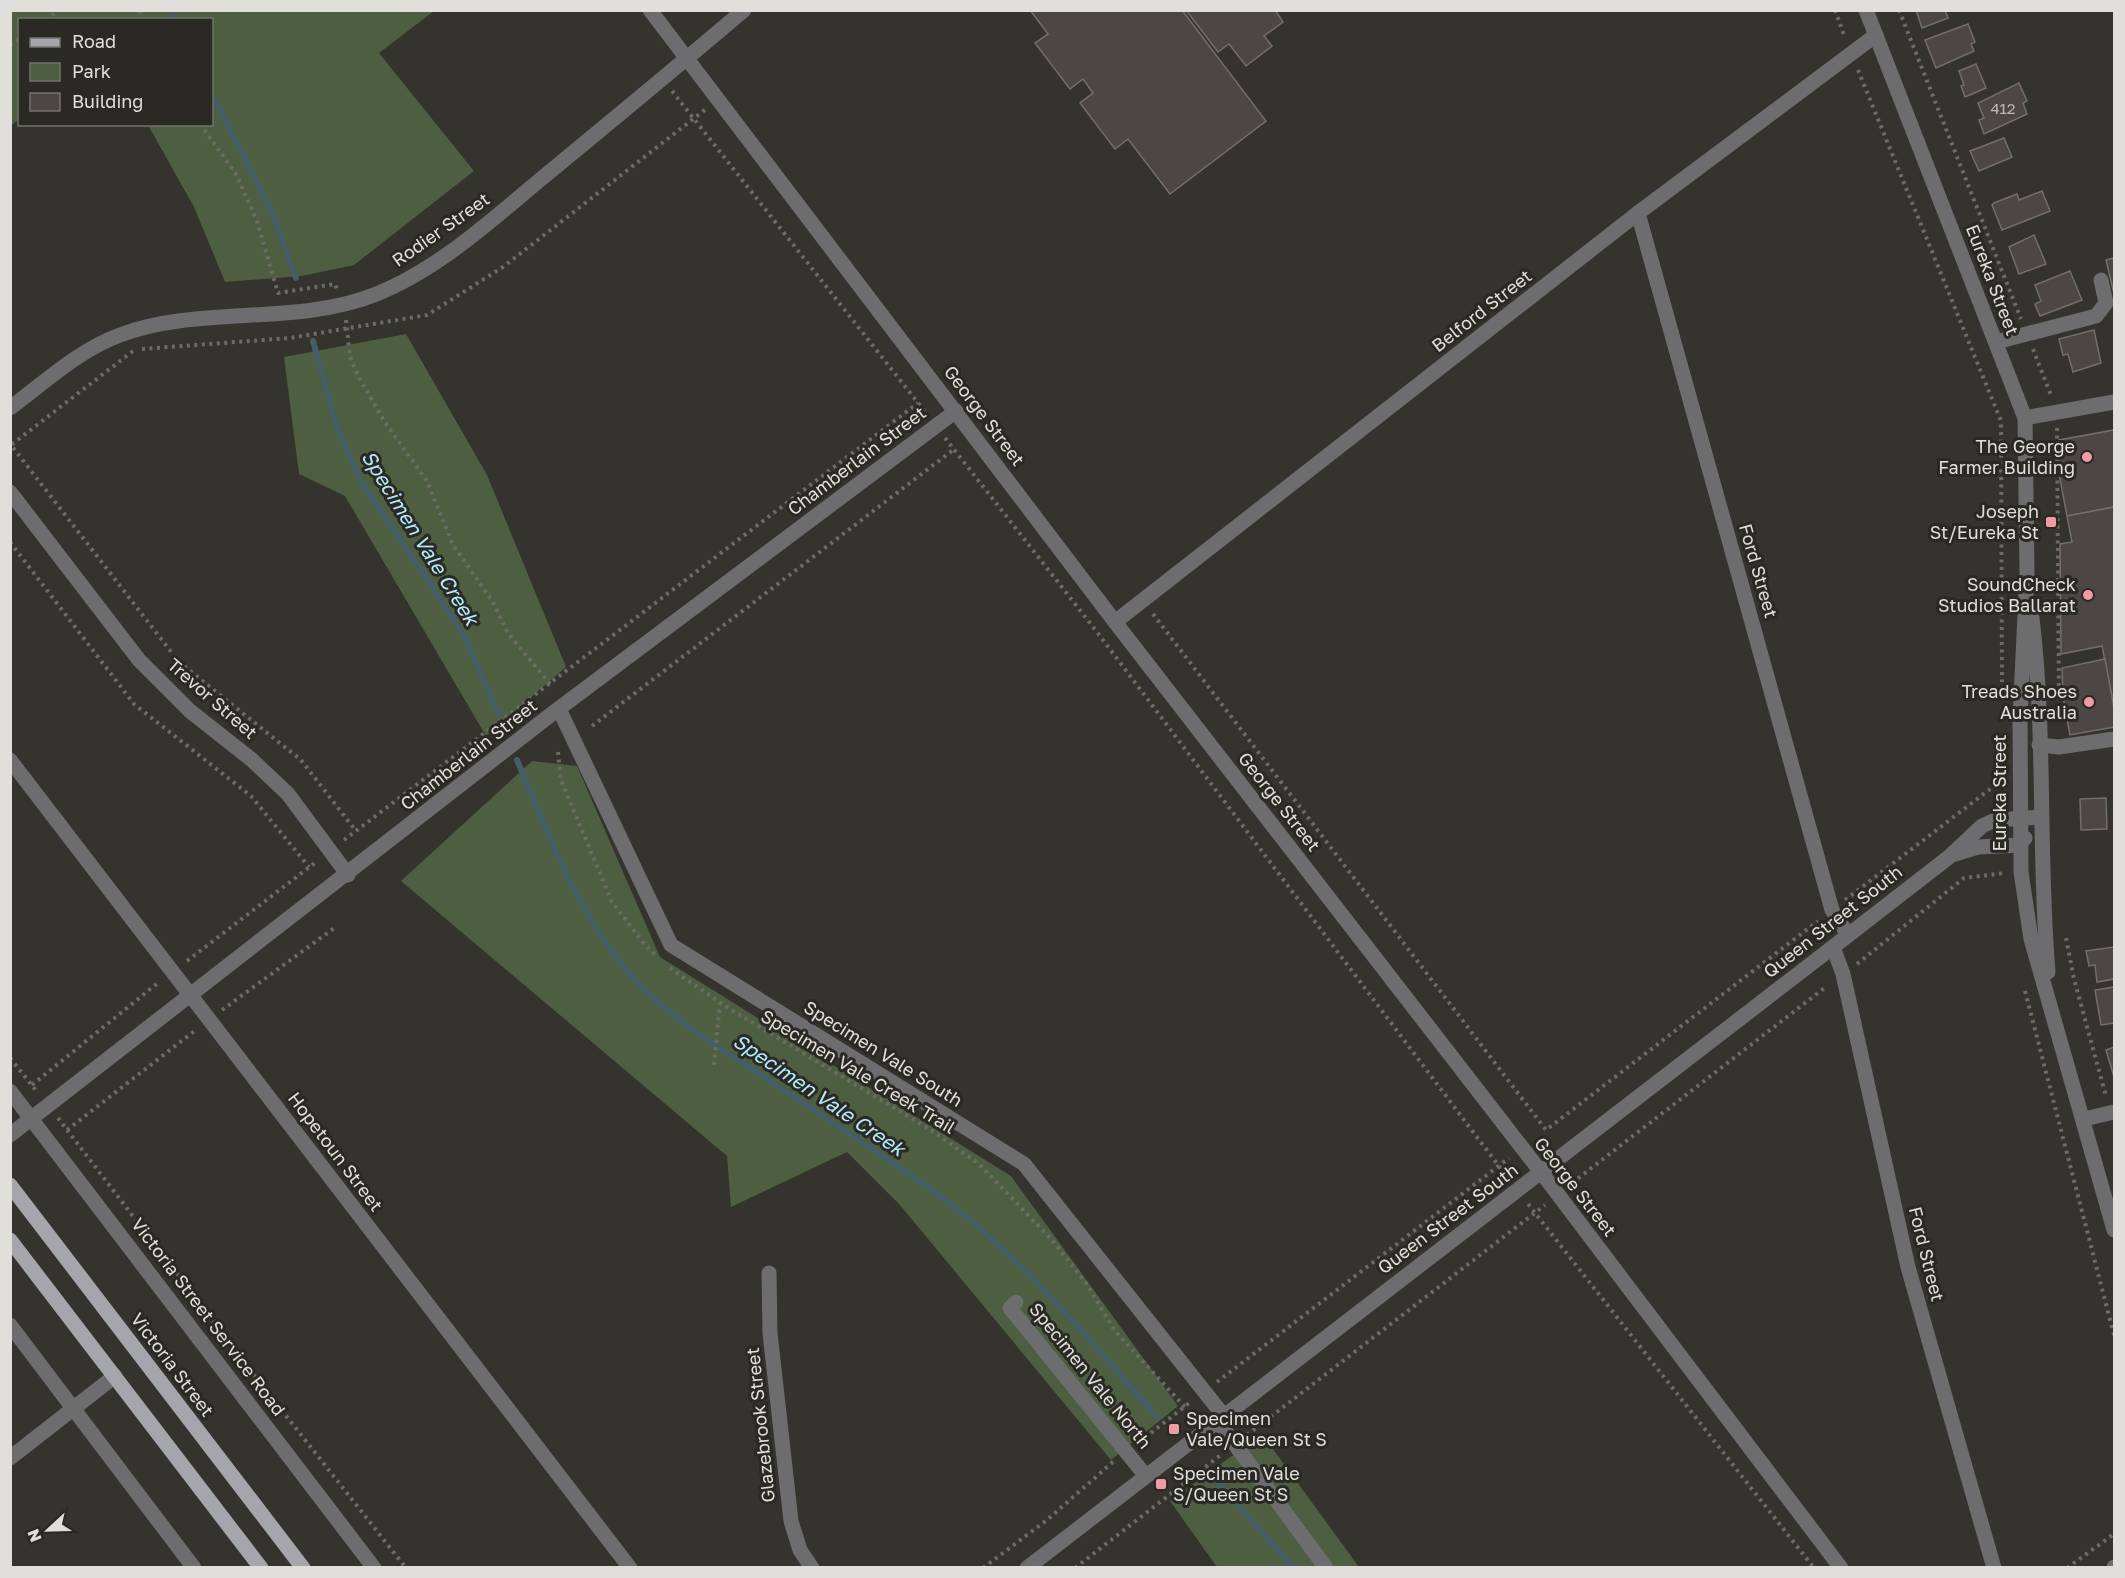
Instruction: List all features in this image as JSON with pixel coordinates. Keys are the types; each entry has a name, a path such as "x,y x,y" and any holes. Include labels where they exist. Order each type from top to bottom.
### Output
{"main road":[{"name":"Victoria Street","path":"10,1185 303,1568"},
{"path":"10,1240 261,1568"}],"street":[{"name":"George Street","path":"650,10 1115,622 1558,1194 1841,1568"},
{"name":"Rodier Street","path":"10,408 76,358 119,335 172,323 341,304 393,286 464,242 744,10"},
{"name":"Eureka Street","path":"1866,10 2025,418 2027,573 2020,703 2019,845 2021,872 2031,939 2053,1008 2115,1230"},
{"name":"Belford Street","path":"1115,622 1638,213 1876,35"},
{"name":"Ford Street","path":"1638,213 1832,910 1848,935"},
{"path":"1996,342 2096,316 2106,303 2101,280"},
{"path":"2025,418 2115,402"},
{"name":"Chamberlain Street","path":"10,1135 559,709 956,411"},
{"name":"Trevor Street","path":"10,492 139,660 190,711 234,744 278,784 305,814 348,875"},
{"name":"Eureka Street","path":"2027,573 2038,673 2043,910 2053,1008"},
{"name":"Specimen Vale South","path":"559,709 670,945 1024,1164 1205,1391 1220,1418 1231,1448 1326,1568"},
{"path":"2039,746 2059,747 2115,739"},
{"name":"Hopetoun Street","path":"10,760 630,1568"},
{"path":"2019,845 2040,817"},
{"name":"Queen Street South","path":"1027,1568 1949,857 1982,825 1995,820 2040,817"},
{"name":"Queen Street South","path":"1949,857 1978,847 2019,845"},
{"name":"Ford Street","path":"1833,947 1844,974 1908,1267 1994,1568"},
{"name":"Victoria Street Service Road","path":"10,1091 374,1568"},
{"path":"2084,1119 2112,1113"},
{"name":"Glazebrook Street","path":"770,1273 770,1333 791,1521 800,1550 812,1568"},
{"name":"Specimen Vale North","path":"1016,1302 1010,1308 1145,1475"},
{"path":"10,1325 194,1568"},
{"path":"10,1458 115,1376"}],"path":[{"path":"1835,10 2001,422 2002,685"},
{"path":"1899,10 2057,412 2059,701"},
{"path":"663,79 1104,641 1498,1167 1814,1568"},
{"path":"201,126 236,174 257,221 278,293 335,284 348,328 350,357 358,376 387,426 427,481 453,545 493,602 507,632 550,684"},
{"path":"32,1085 331,850 918,403"},
{"path":"11,445 179,662 301,760 356,831"},
{"path":"592,726 953,450"},
{"path":"10,542 134,704 251,796 309,867"},
{"path":"1143,600 1546,1130 2002,780 2002,768"},
{"path":"557,744 561,780 612,902 645,945 660,959"},
{"path":"1075,1568 1844,974 1964,878 2021,872"},
{"path":"337,926 209,1019 67,1130 261,1384 406,1568"},
{"path":"2065,935 2074,980 2112,1113"},
{"name":"Specimen Vale Creek Trail","path":"668,966 720,1003 934,1132 979,1164 1053,1241 1086,1283 1115,1331 1184,1407"},
{"path":"714,1065 720,1003"},
{"path":"983,1568 1047,1520 1126,1452 1521,1148"},
{"path":"2067,1568 2115,1534"}],"green space":[{"path":"11,10 434,11 379,53 474,171 354,265 302,276 225,282 194,207 149,126 213,126 213,18 18,18 18,120 11,126"},
{"path":"406,334 487,475 566,667 486,736 345,496 299,474 284,357"},
{"path":"532,761 577,766 660,957 1011,1176 1178,1406 1111,1460 900,1205 847,1152 731,1207 727,1156 401,881"},
{"path":"1262,1434 1359,1567 1217,1567 1170,1501"}],"building":[{"path":"1030,10 1182,10 1266,121 1170,194 1128,139 1115,149 1080,103 1093,93 1083,79 1070,89 1035,43 1048,34"},
{"path":"1186,10 1275,10 1283,22 1264,36 1272,46 1246,66 1229,44 1218,52"},
{"path":"1916,10 1945,10 1948,18 1922,28"},
{"path":"1968,24 1975,42 1971,44 1974,51 1936,68 1925,40"},
{"path":"1976,64 1986,88 1965,97 1959,71"},
{"path":"2019,83 2027,101 2023,103 2027,114 1984,134 1979,120 1984,118 1978,103"},
{"path":"2004,138 2012,157 1979,171 1970,151"},
{"path":"2042,191 2050,211 2002,230 1992,205 1994,203 2017,194 2019,200"},
{"path":"2034,235 2046,264 2019,274 2009,247"},
{"path":"2114,258 2114,294 2106,260"},
{"path":"2070,271 2082,300 2040,316 2035,304 2041,301 2035,285"},
{"path":"2094,330 2101,363 2073,372 2068,354 2063,355 2059,339"},
{"name":"The George Farmer Building","path":"2114,430 2114,507 2067,516 2059,474 2059,440"},
{"name":"SoundCheck Studios Ballarat","path":"2114,507 2114,708 2102,646 2061,654 2060,544 2072,542 2067,516"},
{"name":"Treads Shoes Australia","path":"2105,659 2114,708 2114,727 2070,735 2063,696 2062,668"},
{"path":"2106,798 2107,829 2081,830 2080,799"},
{"path":"2114,947 2114,979 2097,982 2095,965 2089,966 2086,951"},
{"path":"2114,987 2114,1023 2101,1025 2095,990"},
{"path":"2114,1047 2114,1077 2106,1050"}],"waterway":[{"name":"Specimen Vale Creek","path":"213,96 273,214 296,278"},
{"name":"Specimen Vale Creek","path":"313,341 337,427 360,480 453,618 467,642 499,715"},
{"name":"Specimen Vale Creek","path":"517,760 554,847 581,902 614,955 634,979 695,1031 891,1161 965,1215 1052,1298 1158,1418"},
{"name":"Specimen Vale Creek","path":"1207,1470 1294,1568"}],"place":[{"name":"The George Farmer Building","path":"2087,457"},
{"name":"Joseph St/Eureka St","path":"2051,522"},
{"name":"SoundCheck Studios Ballarat","path":"2088,595"},
{"name":"Treads Shoes Australia","path":"2089,702"},
{"name":"Specimen Vale/Queen St S","path":"1174,1429"},
{"name":"Specimen Vale S/Queen St S","path":"1161,1484"}]}
